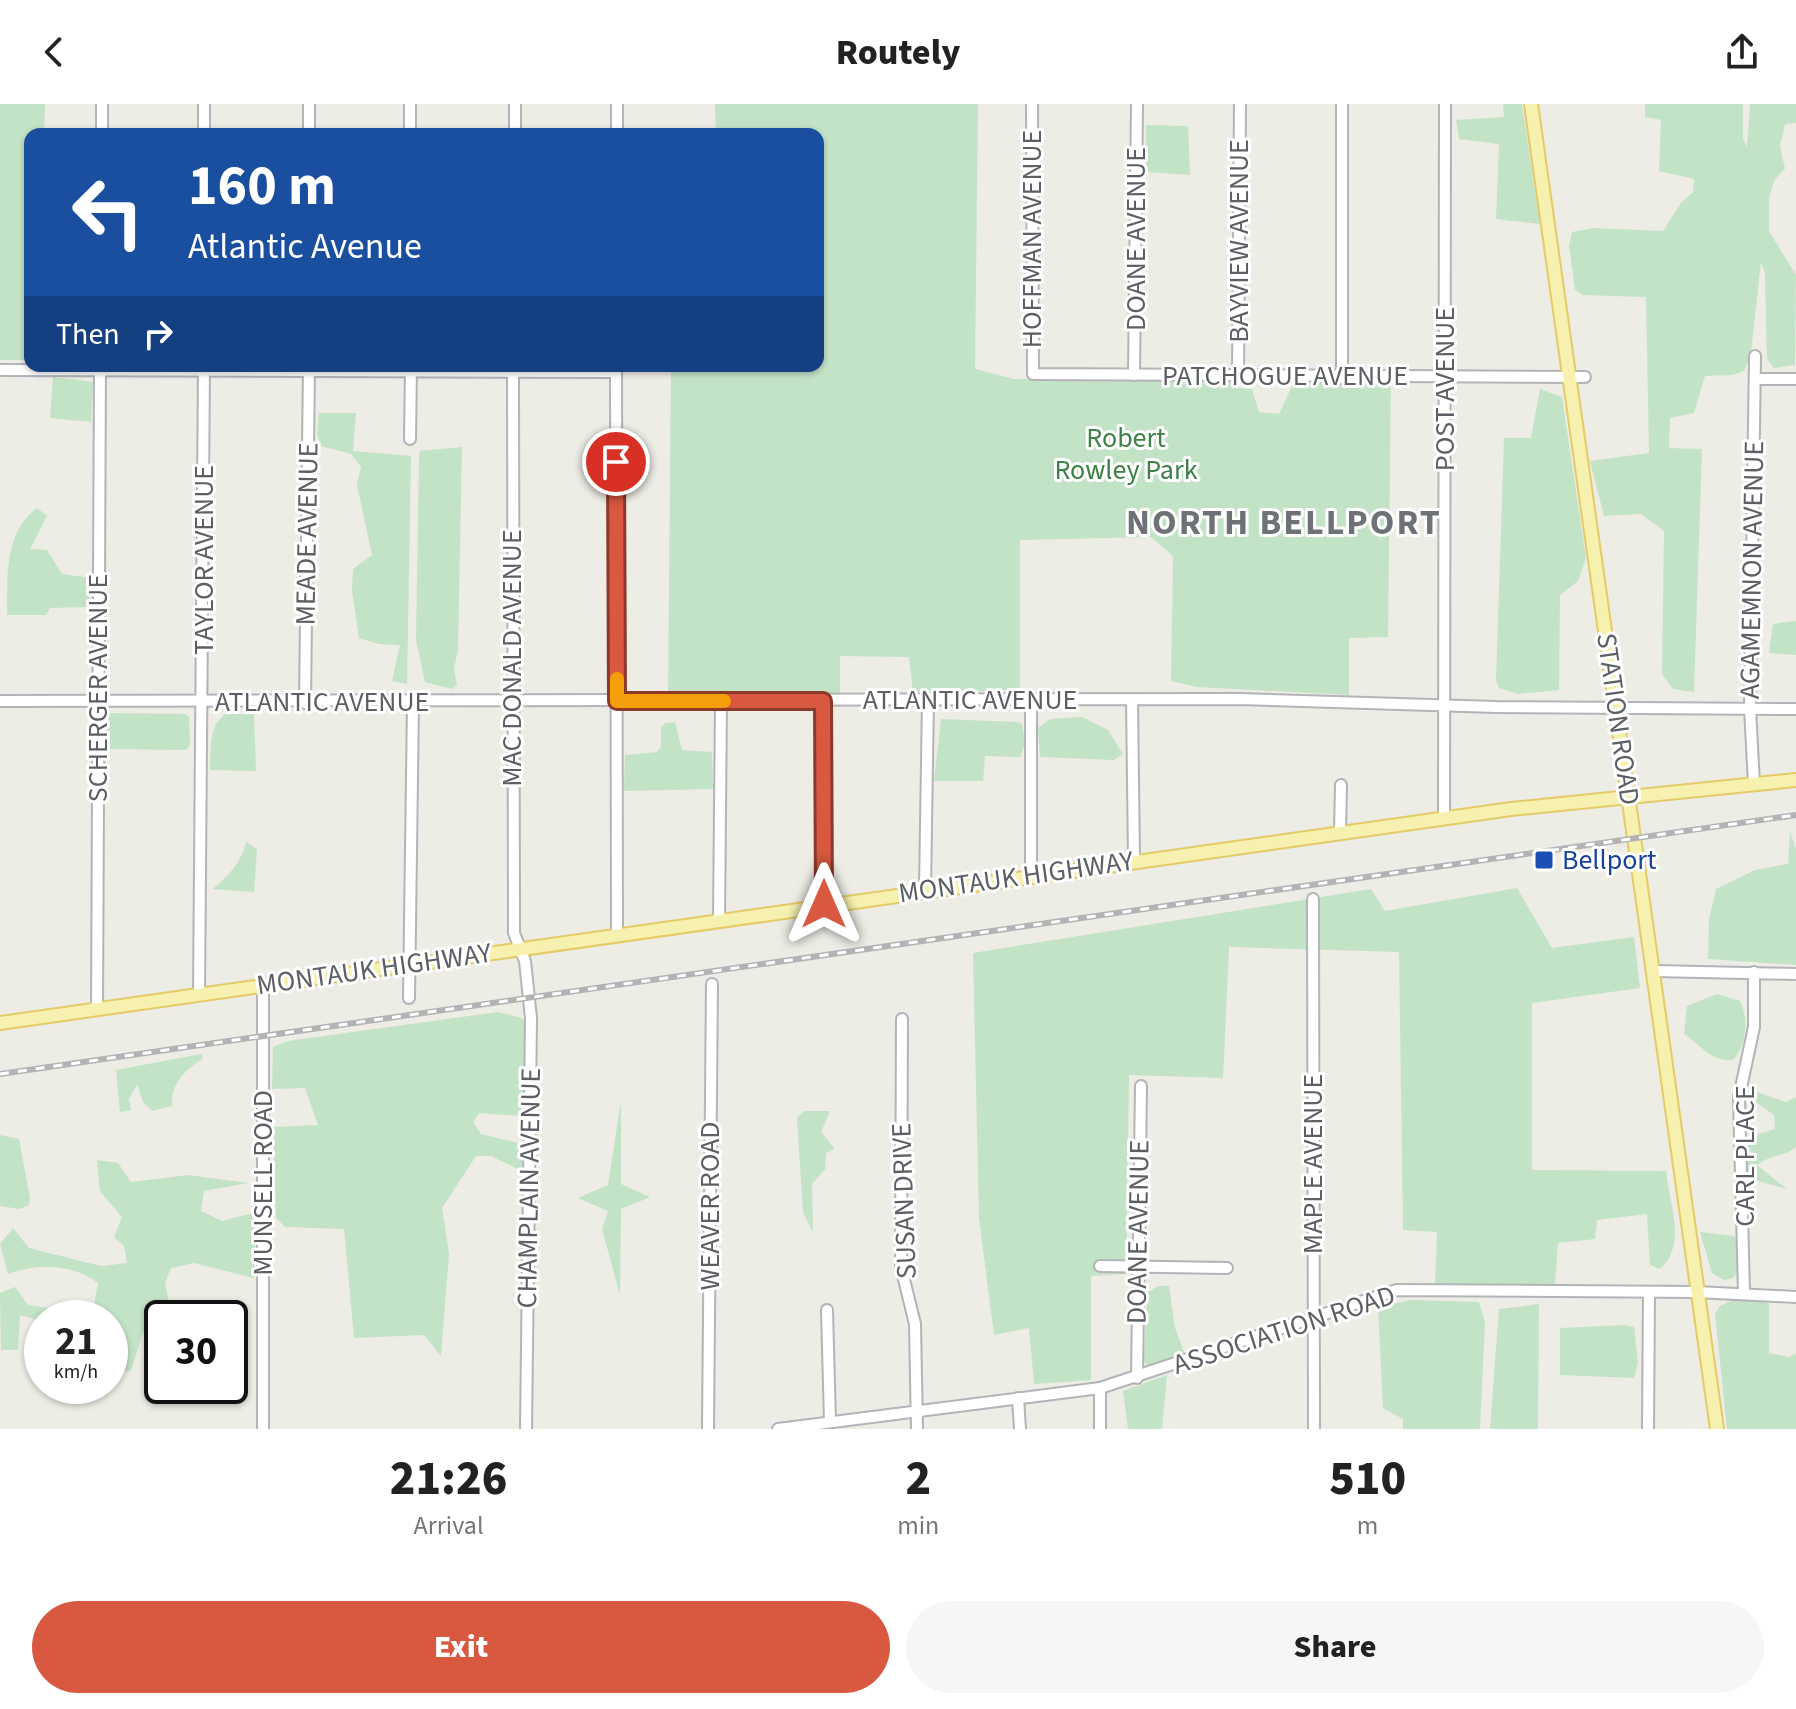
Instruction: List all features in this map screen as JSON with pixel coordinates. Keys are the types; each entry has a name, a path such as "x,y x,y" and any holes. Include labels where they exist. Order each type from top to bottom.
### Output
{"main road":[{"name":"STATION ROAD","path":"1531,104 1717,1429"},
{"name":"MONTAUK HIGHWAY","path":"0,1023 1340,832 1629,796 1796,780"}],"street":[{"path":"102,104 102,128"},
{"path":"204,104 204,128"},
{"path":"309,104 309,128"},
{"path":"410,104 410,128"},
{"path":"515,104 515,128"},
{"path":"617,104 617,128"},
{"name":"HOFFMAN AVENUE","path":"1032,104 1033,374"},
{"name":"DOANE AVENUE","path":"1134,375 1137,104"},
{"name":"BAYVIEW AVENUE","path":"1238,377 1240,104"},
{"path":"1342,104 1342,378"},
{"name":"POST AVENUE","path":"1444,819 1445,104"},
{"name":"AGAMEMNON AVENUE","path":"1754,784 1750,708 1755,356"},
{"path":"0,370 24,370"},
{"name":"SCHERGER AVENUE","path":"97,1009 100,372"},
{"name":"TAYLOR AVENUE","path":"199,995 204,702 204,372"},
{"name":"MEADE AVENUE","path":"305,703 309,372"},
{"path":"410,439 411,372"},
{"name":"MAC DONALD AVENUE","path":"513,372 511,702 514,933 520,948"},
{"path":"616,372 617,934"},
{"name":"PATCHOGUE AVENUE","path":"1033,374 1585,377"},
{"path":"1755,379 1796,379"},
{"path":"925,890 928,699"},
{"path":"1031,699 1031,875"},
{"name":"ATLANTIC AVENUE","path":"0,701 413,703 1031,699 1796,709"},
{"path":"1132,700 1134,860"},
{"path":"719,920 721,701"},
{"path":"823,701 824,904"},
{"path":"409,998 413,703"},
{"path":"1340,832 1341,785"},
{"name":"MAPLE AVENUE","path":"1313,899 1314,1429"},
{"name":"CHAMPLAIN AVENUE","path":"520,948 525,961 531,1029 526,1429"},
{"path":"1654,971 1796,974"},
{"name":"CARL PLACE","path":"1744,1293 1739,1097 1754,1027 1754,972"},
{"name":"WEAVER ROAD","path":"708,1429 712,984"},
{"name":"MUNSELL ROAD","path":"263,985 263,1429"},
{"name":"SUSAN DRIVE","path":"902,1019 901,1267 915,1324 917,1429"},
{"name":"DOANE AVENUE","path":"1137,1378 1136,1266 1141,1086"},
{"path":"1100,1266 1227,1268"},
{"name":"ASSOCIATION ROAD","path":"778,1429 1100,1388 1314,1320 1397,1290 1697,1292 1796,1297"},
{"path":"1648,1429 1649,1292"},
{"path":"827,1310 830,1422"},
{"path":"1100,1388 1100,1429"},
{"path":"1018,1398 1020,1429"}],"green space":[{"path":"0,104 45,104 44,128 24,128 24,360 0,360"},
{"name":"Robert Rowley Park","path":"715,104 978,104 975,369 1014,379 1239,380 1239,388 1252,389 1259,412 1279,414 1293,384 1391,371 1388,637 1349,638 1349,695 1197,687 1171,681 1173,556 1151,537 1020,540 1020,690 913,693 909,657 840,656 840,695 668,695 671,372 824,372 824,128 716,128"},
{"path":"1503,104 1522,104 1540,224 1496,219 1499,144 1459,139 1456,120 1504,117"},
{"path":"1645,104 1743,104 1743,139 1747,147 1750,104 1796,104 1796,123 1785,124 1780,146 1785,169 1775,179 1769,197 1769,231 1796,275 1795,365 1774,368 1767,359 1765,274 1761,262 1751,352 1744,371 1732,375 1705,376 1694,413 1670,418 1669,448 1702,449 1694,692 1673,689 1662,674 1664,531 1641,514 1604,516 1590,461 1649,453 1646,297 1583,295 1575,290 1569,245 1572,232 1594,228 1663,231 1681,203 1693,192 1694,179 1659,171 1661,120 1645,117"},
{"path":"1146,125 1188,126 1190,175 1146,172"},
{"path":"53,377 93,382 91,422 50,418"},
{"path":"1540,389 1562,397 1586,558 1578,581 1560,595 1559,690 1517,694 1499,688 1496,680 1504,438 1531,438"},
{"path":"319,413 356,413 353,451 411,456 407,684 392,681 400,645 379,644 359,638 352,591 353,569 372,555 357,485 361,467 351,454 321,446 317,434"},
{"path":"462,447 458,649 454,669 457,685 452,689 425,682 416,640 419,457 420,451"},
{"path":"37,508 47,516 30,549 47,550 62,574 90,578 89,607 50,608 46,615 7,615 8,571 13,543 18,530"},
{"path":"1796,621 1796,655 1769,653 1773,624"},
{"path":"108,713 185,714 189,717 190,745 186,750 103,749"},
{"path":"225,714 254,714 256,771 210,770 213,733"},
{"path":"1082,717 1108,730 1123,754 1114,760 1040,757 1038,728 1050,719"},
{"path":"941,719 1022,724 1025,744 1020,757 985,756 983,781 934,781"},
{"path":"675,722 682,750 712,752 713,789 624,791 625,755 657,752 661,747 661,728 665,723"},
{"path":"1790,831 1796,849 1796,965 1708,959 1709,919 1716,889 1755,870 1788,864"},
{"path":"246,842 257,849 254,892 213,889 234,868"},
{"path":"1517,888 1552,948 1634,937 1640,988 1532,1003 1532,1170 1666,1171 1675,1237 1668,1260 1659,1269 1650,1265 1647,1214 1597,1220 1595,1239 1558,1243 1555,1286 1435,1285 1437,1232 1403,1230 1399,952 1229,947 1223,1078 1129,1075 1126,1274 1091,1276 1091,1380 1034,1384 1029,1328 994,1335 979,1218 973,953 1371,889 1385,911"},
{"path":"1717,994 1740,1001 1743,1008 1744,1039 1733,1060 1712,1056 1684,1034 1687,1006"},
{"path":"498,1012 522,1018 531,1029 521,1116 479,1113 473,1122 481,1134 522,1144 522,1171 491,1156 476,1156 442,1208 449,1254 441,1356 424,1335 354,1338 344,1229 285,1227 276,1218 273,1127 318,1125 305,1088 272,1089 273,1047 288,1041"},
{"path":"201,1054 203,1058 177,1084 172,1106 152,1111 143,1102 137,1084 129,1099 131,1110 120,1112 116,1070"},
{"path":"1757,1092 1786,1102 1796,1097 1796,1147 1757,1165 1787,1189 1747,1178 1747,1144 1756,1136 1775,1129 1774,1115 1749,1097"},
{"path":"621,1101 621,1184 650,1197 621,1209 620,1295 602,1229 608,1211 578,1198 608,1185"},
{"path":"804,1111 830,1111 821,1132 835,1149 826,1153 825,1169 812,1184 813,1232 803,1212 797,1118"},
{"path":"0,1135 19,1139 30,1198 29,1205 19,1209 0,1206"},
{"path":"97,1160 118,1163 131,1182 188,1175 248,1183 204,1191 201,1211 222,1221 257,1212 254,1278 194,1263 171,1268 165,1283 169,1300 144,1300 144,1332 131,1371 128,1371 128,1300 95,1300 98,1283 66,1269 30,1268 8,1274 0,1244 13,1228 29,1248 101,1266 127,1263 124,1246 114,1237 122,1217 100,1191"},
{"path":"1700,1232 1734,1236 1738,1242 1740,1269 1733,1278 1724,1280 1712,1273"},
{"path":"1158,1286 1169,1286 1175,1328 1184,1352 1173,1361 1148,1366 1144,1361 1147,1293"},
{"path":"15,1287 24,1300 24,1316 20,1315 18,1350 1,1350 0,1293"},
{"path":"1412,1300 1479,1302 1485,1322 1480,1429 1403,1429 1403,1419 1383,1408 1378,1307"},
{"path":"1733,1300 1769,1303 1769,1353 1789,1357 1796,1353 1796,1429 1727,1429 1715,1314 1720,1306"},
{"path":"1539,1304 1538,1429 1490,1429 1499,1309"},
{"path":"1634,1327 1638,1363 1634,1378 1560,1375 1560,1328"},
{"path":"1167,1375 1162,1429 1128,1429 1123,1391"}],"railway":[{"path":"0,1074 1796,815"}],"slow traffic":[{"path":"617,679 617,701 724,701"}],"place":[{"name":"Bellport","path":"1544,860"}],"district":[{"name":"NORTH BELLPORT","path":"1284,522"}],"route":[{"path":"616,462 617,701 823,701 824,904"}]}
